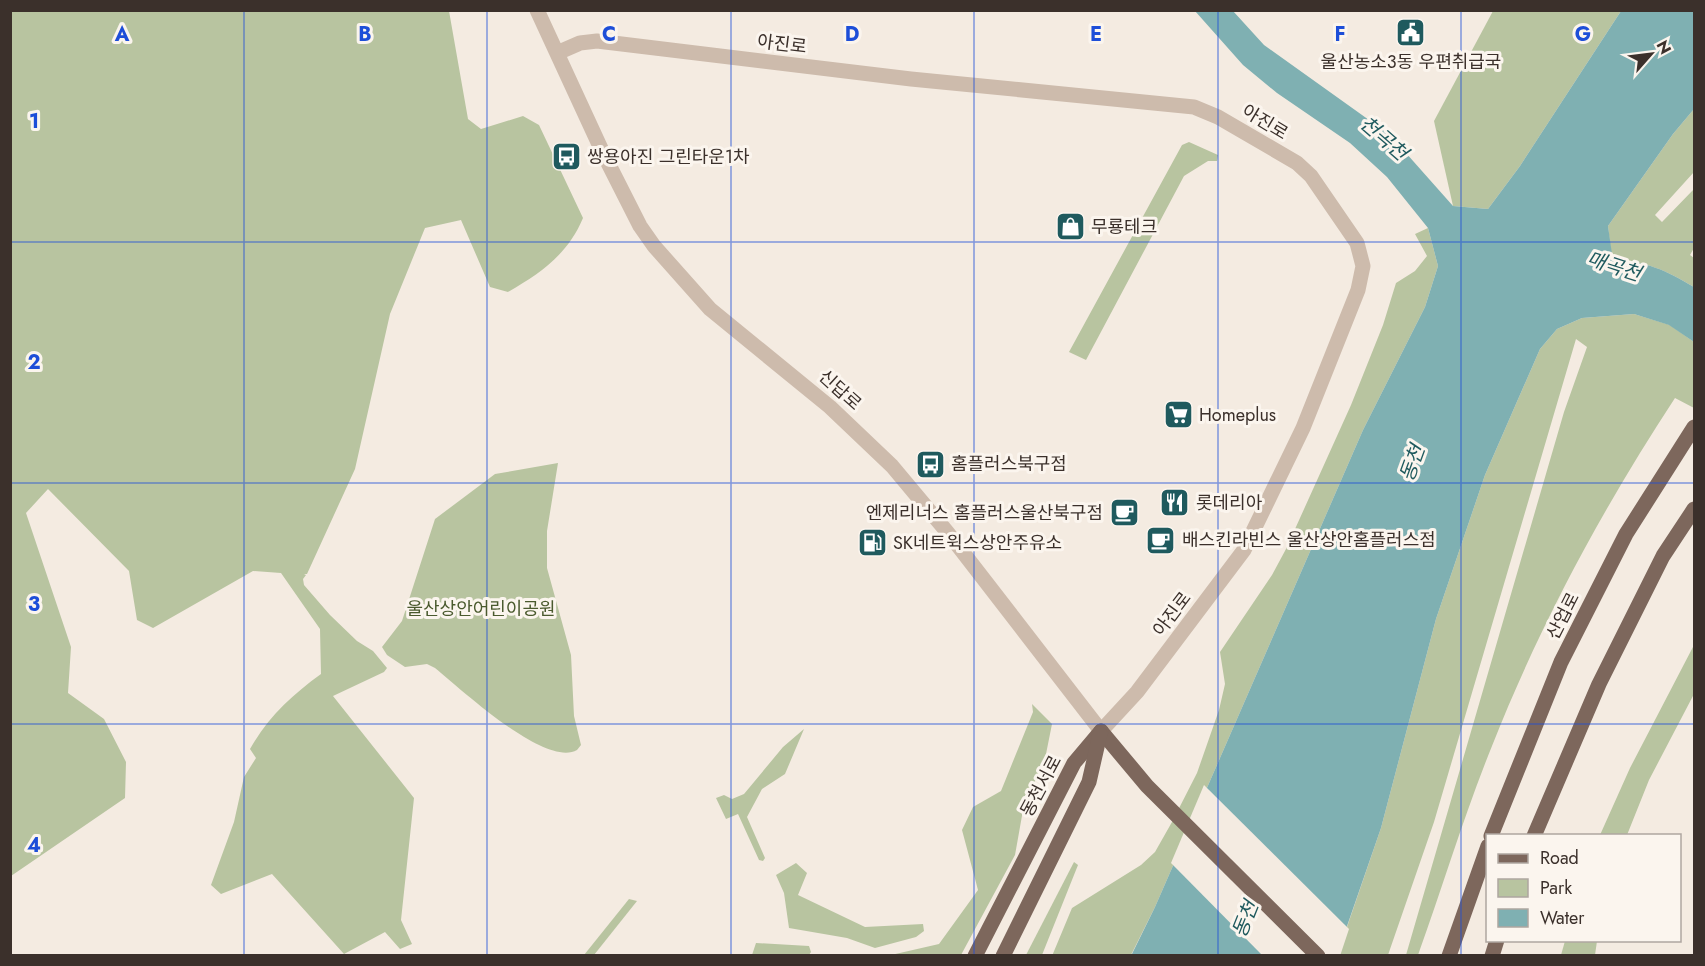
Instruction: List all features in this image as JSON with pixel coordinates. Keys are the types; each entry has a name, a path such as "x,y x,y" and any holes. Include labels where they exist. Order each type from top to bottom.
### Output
{"main road":[{"name":"산업로","path":"1492,834 1561,662 1626,534 1695,427"},
{"path":"1535,834 1599,684 1663,556 1695,509"},
{"name":"신답로","path":"1101,731 1147,786 1318,956"},
{"name":"동천서로","path":"975,956 1074,763 1101,731"},
{"name":"동천서로","path":"1003,956 1089,782 1101,731"},
{"path":"1449,956 1486,852"}],"street":[{"name":"신답로","path":"537,10 640,226 670,266 711,309 830,407 892,466 948,533 1101,731"},
{"name":"아진로","path":"557,52 580,43 597,42 911,79 1194,108 1218,117 1297,164 1311,176 1357,243 1363,266 1358,290 1303,428 1244,550 1137,692 1101,731"}],"green space":[{"path":"11,10 449,11 468,119 481,129 523,116 539,125 583,218 570,242 552,261 508,292 490,287 461,220 425,228 390,314 355,469 307,574 304,574 306,575 303,579 304,585 330,615 357,641 373,651 387,668 384,672 333,696 414,798 401,920 412,944 400,949 385,932 344,954 272,874 221,894 211,885 234,822 244,777 256,758 250,749 281,707 321,674 320,629 281,573 253,571 153,628 137,620 129,571 48,489 26,513 71,647 68,693 104,719 126,762 125,798 11,876"},
{"path":"1493,11 1621,11 1520,166 1488,209 1453,206 1434,121"},
{"path":"1694,109 1694,172 1655,215 1662,222 1694,189 1694,248 1690,255 1694,258 1694,287 1646,265 1612,261 1608,226 1673,134"},
{"path":"1189,142 1218,155 1217,161 1208,161 1184,176 1086,360 1069,352 1182,145"},
{"path":"1428,228 1438,266 1425,307 1363,430 1155,907 1131,955 1052,956 1072,908 1141,865 1155,852 1172,822 1197,773 1219,710 1225,684 1220,652 1272,575 1286,549 1351,405 1383,325 1396,283 1415,271 1427,256 1415,234"},
{"path":"1634,314 1670,325 1694,342 1694,408 1675,398 1623,481 1575,567 1531,655 1492,746 1418,955 1406,955 1564,412 1587,347 1576,339 1434,822 1388,955 1337,956 1381,828 1436,619 1485,475 1540,349 1557,329 1582,318"},
{"name":"울산상안어린이공원","path":"558,463 547,531 547,568 571,655 574,716 581,745 577,750 563,753 545,748 525,738 483,708 435,668 427,664 405,667 387,655 382,647 402,621 435,519 495,474"},
{"path":"1694,645 1694,694 1649,780 1627,834 1600,834 1630,768"},
{"path":"1032,704 1052,724 1046,754 1023,810 1015,855 961,955 891,955 939,944 978,890 962,830 973,807 1001,791 1033,712"},
{"path":"804,729 785,774 762,789 747,817 765,858 763,861 759,860 738,814 726,819 716,798 724,795 732,799 744,794 783,747"},
{"path":"1074,862 1078,865 1042,955 1026,955"},
{"path":"796,863 807,873 798,895 865,927 923,924 924,931 916,937 875,948 847,938 789,928 784,893 776,875"},
{"path":"629,899 637,901 594,955 584,955"},
{"path":"1565,942 1597,942 1595,955 1561,955"},
{"path":"756,943 809,946 811,952 809,955 752,955"}],"water":[{"path":"1195,11 1233,11 1264,45 1390,135 1453,206 1488,209 1520,166 1621,11 1694,11 1694,109 1673,134 1608,226 1613,261 1646,265 1694,287 1694,342 1669,325 1634,314 1582,318 1557,329 1540,349 1485,475 1436,619 1381,828 1337,955 1131,956 1155,907 1363,430 1425,307 1438,266 1428,228 1387,177 1350,143 1277,93 1243,65"}],"pier":[{"path":"1204,785 1349,929 1340,956 1262,955 1171,863"}],"place":[{"name":"울산농소3동 우편취급국","path":"1411,33"},
{"name":"쌍용아진 그린타운1차","path":"566,157"},
{"name":"무룡테크","path":"1070,227"},
{"name":"Homeplus","path":"1178,415"},
{"name":"홈플러스북구점","path":"930,464"},
{"name":"롯데리아","path":"1175,503"},
{"name":"엔제리너스 홈플러스울산북구점","path":"1124,513"},
{"name":"배스킨라빈스 울산상안홈플러스점","path":"1161,540"},
{"name":"SK네트윅스상안주유소","path":"872,543"}],"water label":[{"name":"천곡천","path":"1384,138"},
{"name":"매곡천","path":"1614,266"},
{"name":"동천","path":"1412,463"},
{"name":"동천","path":"1245,919"}]}
